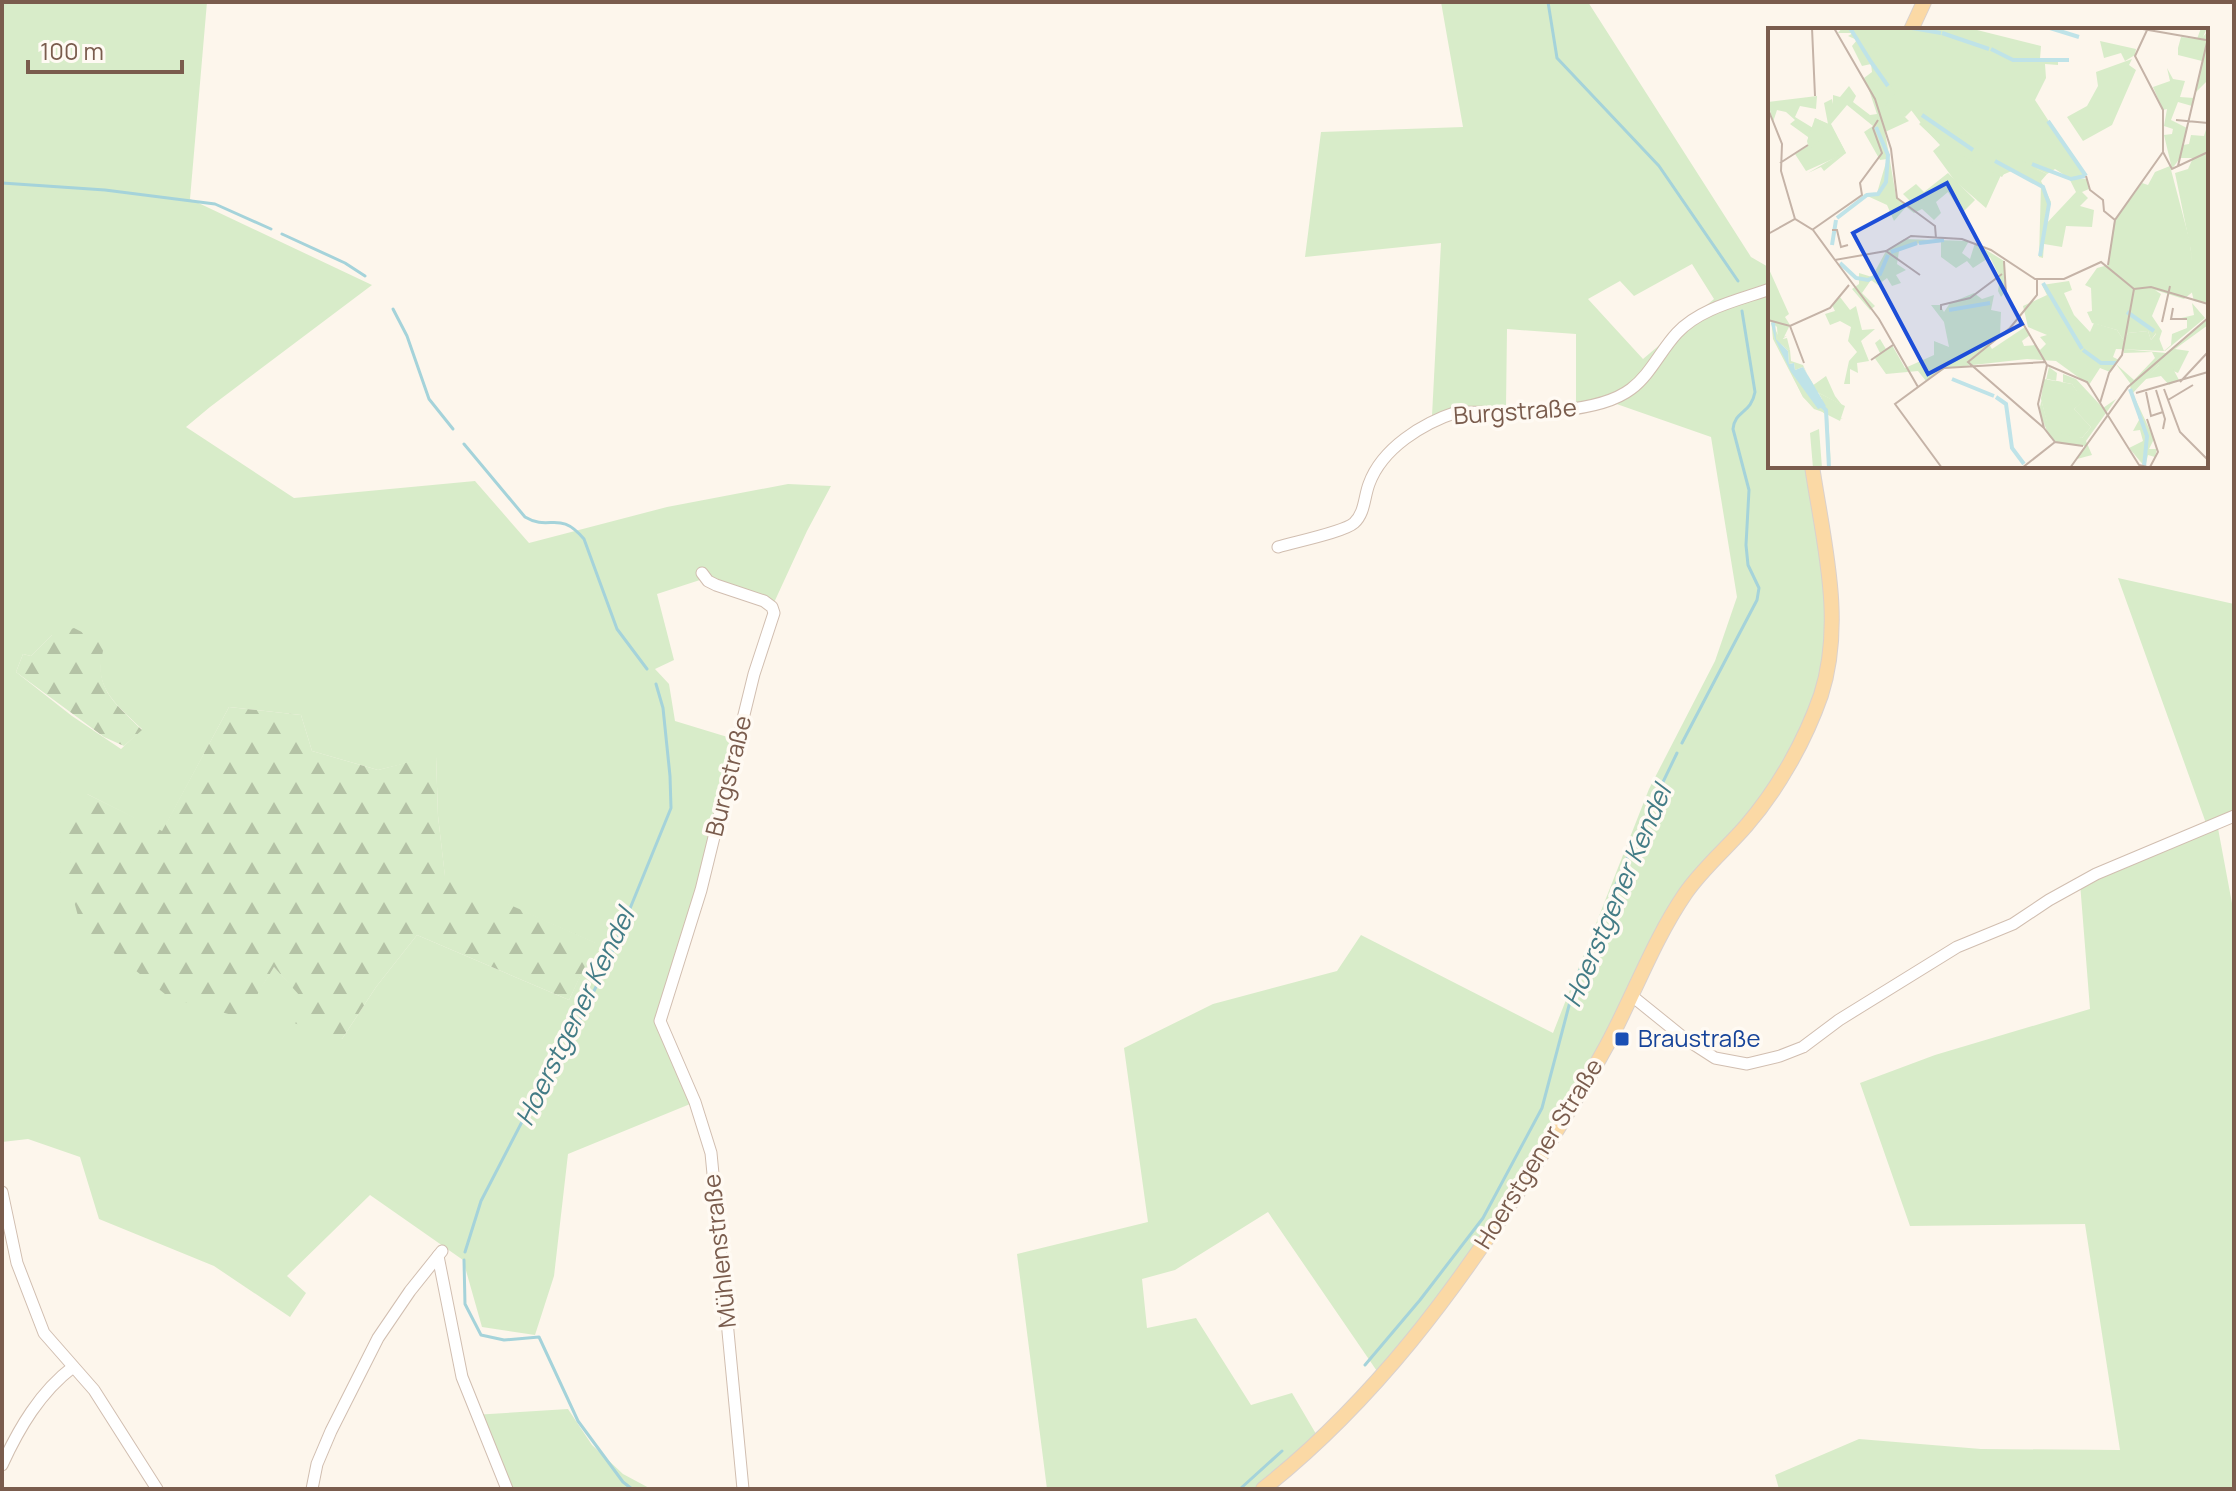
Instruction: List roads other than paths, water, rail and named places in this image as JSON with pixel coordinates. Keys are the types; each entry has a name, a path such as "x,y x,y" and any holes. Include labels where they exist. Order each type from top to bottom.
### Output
{"main road":[{"path":"1912,28 1924,2"},
{"name":"Hoerstgener Straße","path":"1263,1489 1343,1418 1441,1306 1497,1226 1566,1116 1632,996 1659,936 1686,892 1767,799 1803,738 1821,695 1829,659 1832,621 1812,468"}],"street":[{"name":"Burgstraße","path":"1278,547 1352,525 1361,514 1370,481 1384,460 1397,446 1439,418 1457,412 1581,409 1608,401 1630,390 1680,330 1702,314 1768,290"},
{"name":"Burgstraße","path":"660,1021 701,890 754,674 774,613 764,601 716,585 702,573"},
{"path":"1632,996 1684,1038 1715,1058 1747,1064 1780,1056 1803,1047 1839,1020 1957,947 2013,924 2096,874 2234,816"},
{"name":"Mühlenstraße","path":"660,1021 695,1102 711,1153 743,1489"},
{"path":"2,1192 17,1263 44,1333 94,1390 157,1489"},
{"path":"312,1489 317,1464 331,1431 378,1338 440,1253 462,1377 507,1489"},
{"path":"2,1465 36,1404 56,1379 73,1367"}],"waterway":[{"name":"Hoerstgener Kendel","path":"1548,2 1557,58 1659,166 1738,281"},
{"name":"Hoerstgener Kendel","path":"2,183 105,190 215,204 271,229"},
{"name":"Hoerstgener Kendel","path":"282,234 345,263 365,276"},
{"name":"Hoerstgener Kendel","path":"393,309 407,336 429,399 453,429"},
{"name":"Hoerstgener Kendel","path":"1682,743 1757,600 1759,588 1748,565 1749,490 1733,429 1755,392 1742,311"},
{"name":"Hoerstgener Kendel","path":"464,444 525,517 541,523 568,525 584,539 617,629 647,669"},
{"name":"Hoerstgener Kendel","path":"465,1252 481,1201 539,1089 562,1057 609,960 671,808 663,708 656,684"},
{"name":"Hoerstgener Kendel","path":"1365,1365 1483,1218 1542,1108 1576,979 1634,842 1677,753"},
{"name":"Hoerstgener Kendel","path":"464,1260 465,1304 481,1335 504,1340 539,1337 578,1421 623,1482 632,1489"},
{"name":"Hoerstgener Kendel","path":"1240,1489 1282,1451"}],"place":[{"name":"Braustraße","path":"1622,1039"}]}
